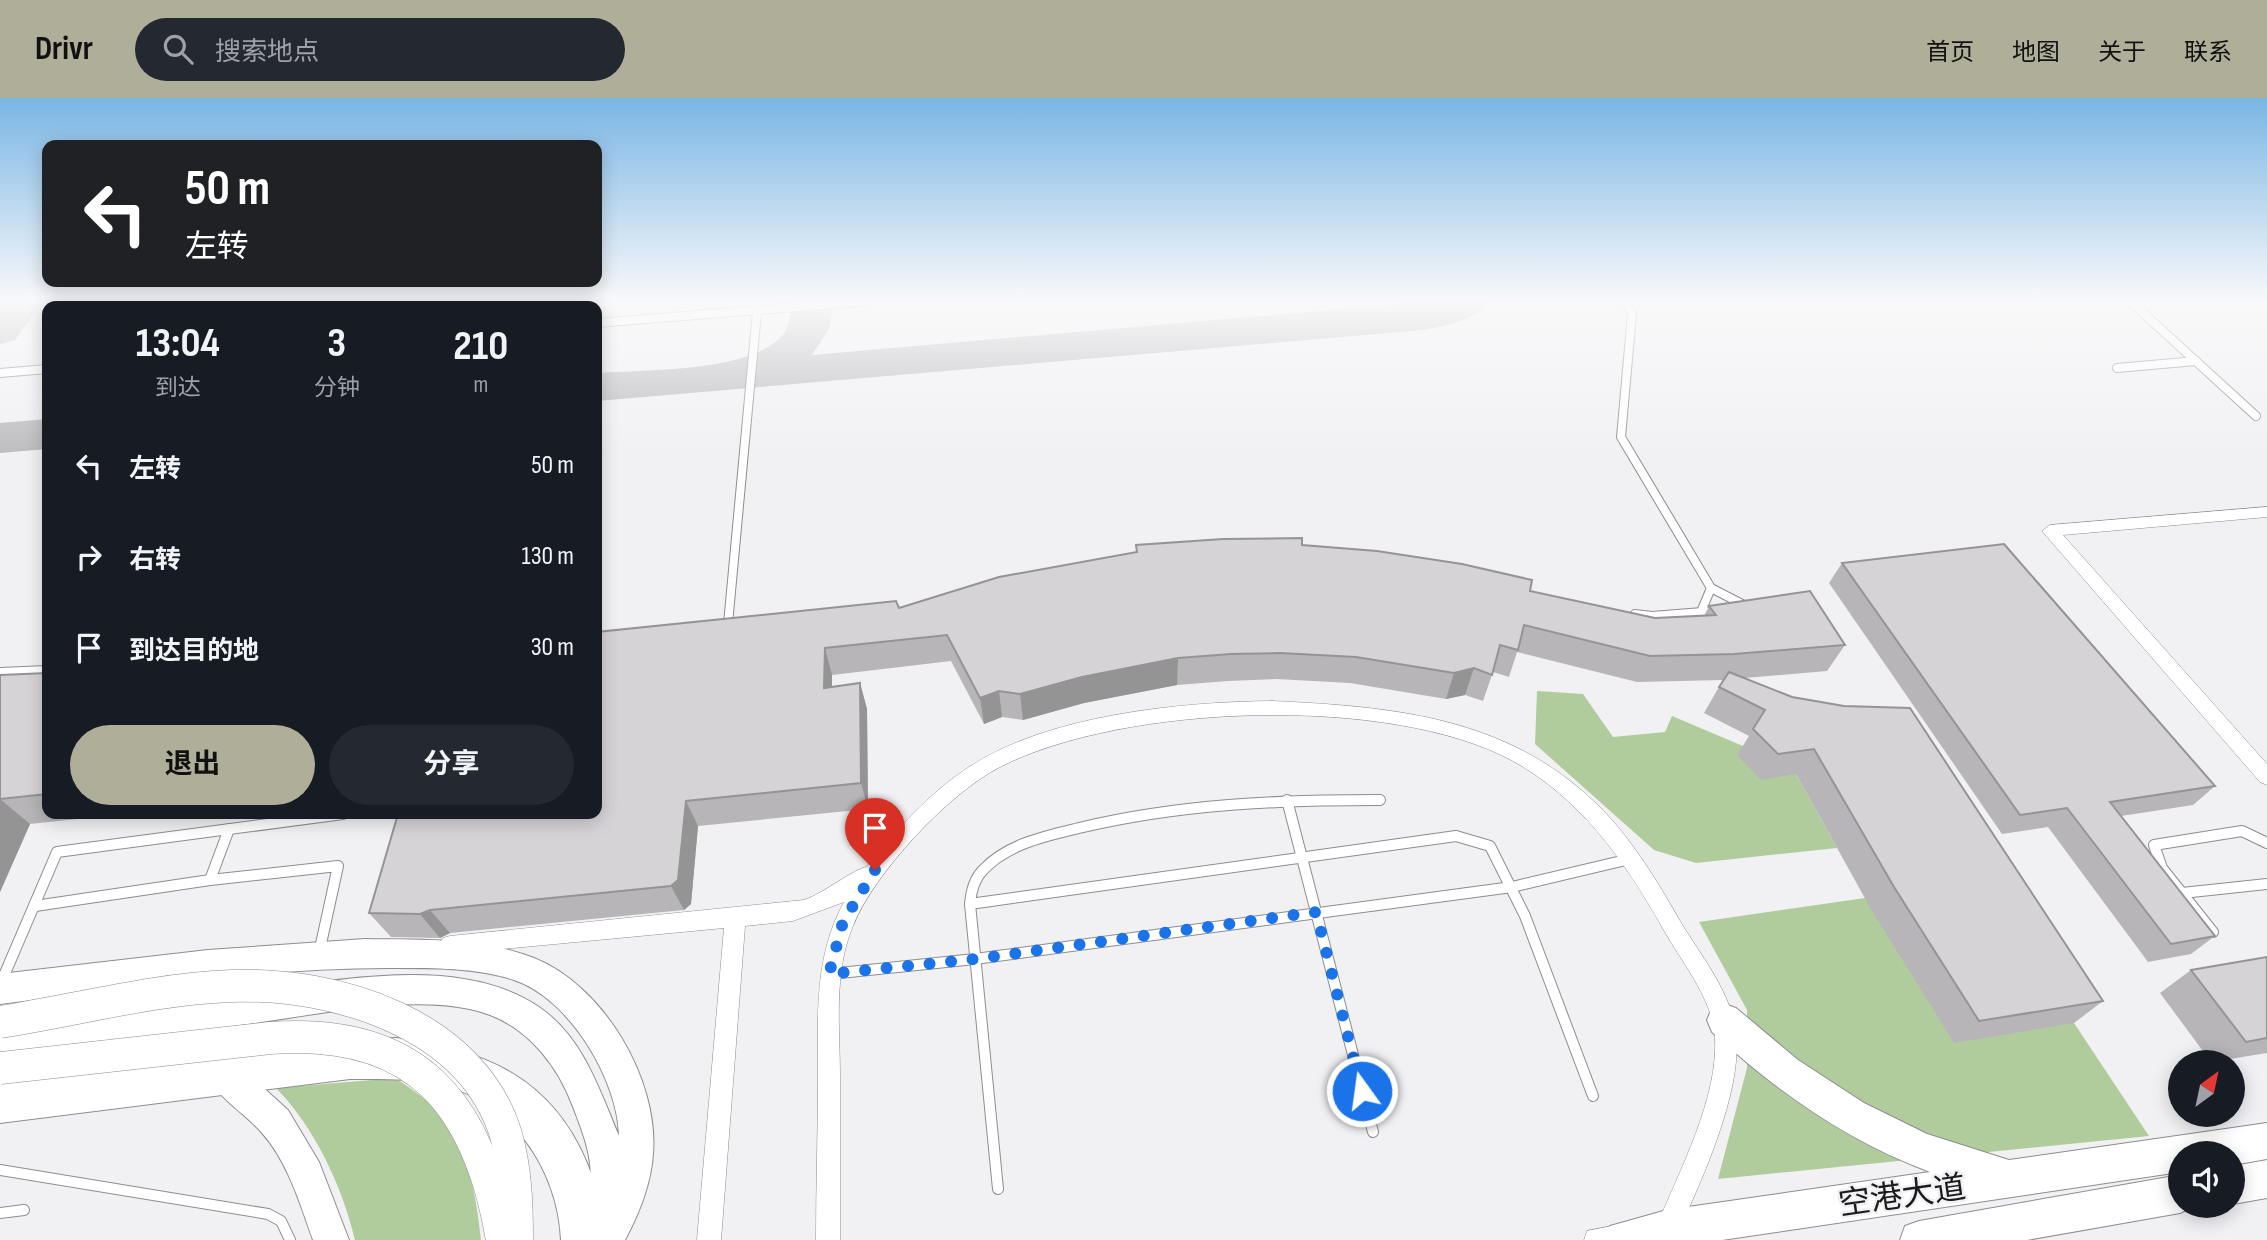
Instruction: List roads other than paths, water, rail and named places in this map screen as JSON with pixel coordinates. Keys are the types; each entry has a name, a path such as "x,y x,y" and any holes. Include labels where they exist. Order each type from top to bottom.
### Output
{"highway":[{"path":"0,1102 368,1056 433,1063 477,1073 510,1092 545,1130 559,1152 575,1191 584,1240"}],"main road":[{"path":"1724,1020 1763,1057 1864,1123 1922,1152 1960,1166 2016,1178"},
{"path":"2245,1144 2267,1141"},
{"name":"空港大道","path":"1624,1240 2168,1156"},
{"path":"2245,1183 2267,1179"},
{"name":"空港大道","path":"1935,1239 2168,1196"}],"street":[{"path":"2267,512 2050,531 2267,777"},
{"path":"374,953 735,918 820,906 855,884 951,793 991,763 1101,725 1168,712 1247,707 1336,711 1401,719 1469,732 1527,759 1582,802 1621,841 1724,1020 1719,1088 1704,1142 1657,1235 1596,1240"},
{"path":"828,1240 829,974 843,922 888,853"},
{"path":"709,1240 735,918"},
{"path":"0,987 318,954 471,956 526,970 563,992 596,1028 621,1074 635,1115 636,1167 623,1210 606,1240"},
{"path":"0,1022 199,989 263,986 324,993 382,1008 435,1037 476,1077 498,1115 515,1172 517,1240"},
{"path":"0,1042 372,992 430,992 488,999 527,1016 558,1044 584,1086 609,1159 606,1205 595,1240"},
{"path":"0,1068 170,1046 293,1036 353,1040 396,1055 433,1081 464,1120 486,1171 502,1240"},
{"path":"224,1074 276,1122 307,1174 331,1240"}],"lane":[{"path":"728,624 753,354"},
{"path":"1620,613 1652,616 1756,608 1711,588 1620,437 1628,354"},
{"path":"2189,354 2256,416"},
{"path":"2117,368 2196,361"},
{"path":"0,373 42,369"},
{"path":"1701,612 1711,588"},
{"path":"714,624 742,623"},
{"path":"0,672 42,670"},
{"path":"1287,800 1373,1132"},
{"path":"998,1189 970,904 972,888 981,872 993,860 1040,839 1128,815 1199,804 1380,800"},
{"path":"0,987 57,852 305,819"},
{"path":"210,880 229,829"},
{"path":"2213,932 2156,858 2154,845 2159,842 2242,831 2267,843"},
{"path":"970,904 1456,836 1468,837 1490,846 1512,887 1593,1096"},
{"path":"829,974 975,959 1512,887 1632,859"},
{"path":"34,906 210,880 338,866 318,954"},
{"path":"2182,893 2267,884"},
{"path":"0,1170 268,1214 281,1221 290,1240"},
{"path":"0,1213 24,1210"}]}
